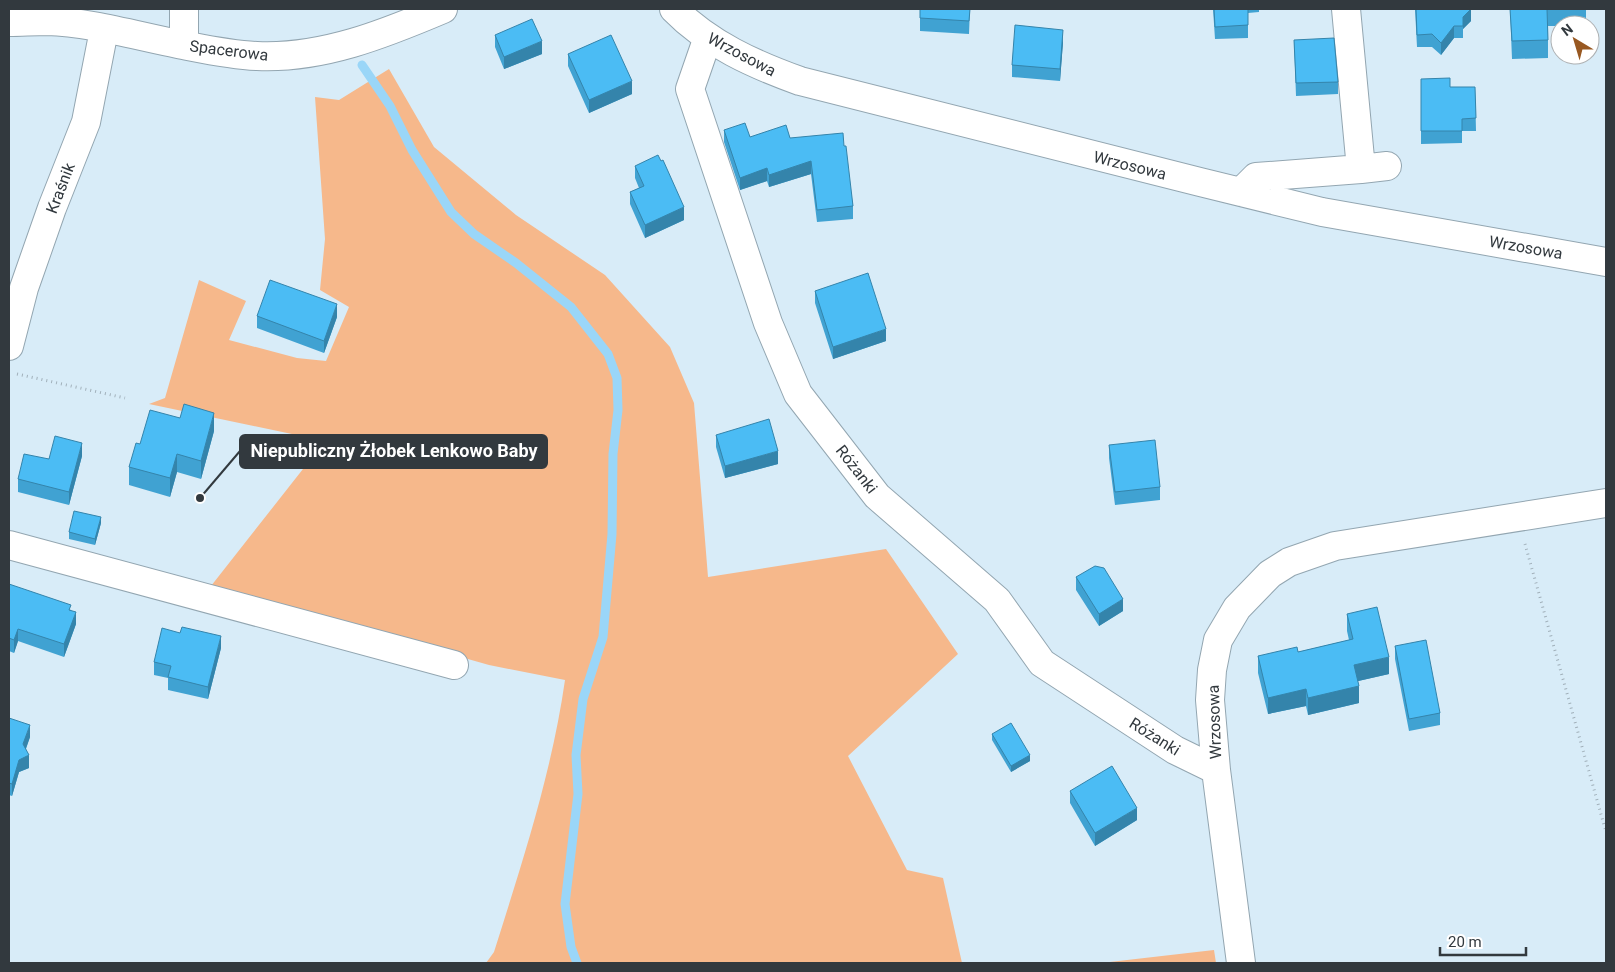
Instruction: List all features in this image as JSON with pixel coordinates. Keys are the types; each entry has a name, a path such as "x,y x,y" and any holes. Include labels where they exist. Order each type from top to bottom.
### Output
{"street":[{"path":"184,9 184,45"},
{"name":"Spacerowa","path":"9,22 48,21 256,56 293,55 349,44 391,30 443,9"},
{"name":"Wrzosowa","path":"674,9 708,37 766,68 800,81 1322,212 1606,262"},
{"path":"1241,192 1256,177 1374,168 1346,9"},
{"name":"Kraśnik","path":"9,346 24,288 52,208 86,122 104,30"},
{"name":"Różanki","path":"708,37 690,89 768,323 798,394 878,496 997,600 1042,663 1175,750 1216,770"},
{"name":"Wrzosowa","path":"1241,963 1216,770 1210,700 1212,670 1218,640 1237,608 1270,574 1289,562 1335,546 1606,503"},
{"path":"9,545 454,665"}],"path":[{"path":"9,372 125,398"},
{"path":"1524,516 1524,539 1606,832"}],"shaded area":[{"path":"389,69 434,147 516,215 605,275 670,347 694,403 708,577 886,549 958,654 848,756 907,870 943,878 962,963 486,963 494,952 535,817 552,749 565,680 489,665 211,586 325,441 149,404 165,398 199,280 246,301 229,340 297,358 326,361 349,307 320,290 325,239 315,97 339,100"},
{"path":"1214,950 1216,963 1101,963"}],"building":[{"path":"920,9 970,9 969,21 920,18"},
{"path":"1214,9 1248,9 1248,25 1215,27"},
{"path":"1416,9 1471,9 1463,17 1463,26 1454,26 1441,43 1432,34 1417,35"},
{"path":"1510,9 1547,9 1548,40 1512,41"},
{"path":"532,19 542,41 504,57 495,35"},
{"path":"1015,25 1063,30 1060,69 1012,65"},
{"path":"611,35 632,81 589,100 568,54"},
{"path":"1334,38 1338,82 1296,83 1294,40"},
{"path":"1450,78 1450,87 1475,87 1476,118 1462,119 1462,131 1421,131 1421,79"},
{"path":"745,123 750,137 786,125 790,138 843,133 853,206 817,210 811,161 769,175 767,168 740,178 724,130"},
{"path":"658,155 661,161 663,160 684,207 645,225 630,192 644,186 635,166"},
{"path":"868,273 886,329 833,347 815,291"},
{"path":"270,280 337,304 324,341 257,316"},
{"path":"184,404 214,413 201,461 177,454 170,478 129,467 136,443 140,444 150,410 180,418"},
{"path":"769,419 778,451 725,466 716,435"},
{"path":"55,436 82,443 69,492 18,479 24,454 49,459"},
{"path":"1155,440 1160,487 1115,492 1109,445"},
{"path":"74,511 101,517 95,539 69,532"},
{"path":"1095,566 1104,568 1123,599 1099,614 1076,577"},
{"path":"9,584 71,605 69,610 76,612 64,644 18,629 14,640 9,638"},
{"path":"1377,607 1389,657 1354,665 1359,686 1308,698 1306,689 1268,698 1258,656 1297,647 1298,652 1353,639 1347,614"},
{"path":"182,627 221,636 208,687 168,677 171,666 154,662 162,628 180,633"},
{"path":"1426,640 1440,713 1409,719 1395,646"},
{"path":"9,718 30,725 23,744 29,755 19,760 12,784 9,783"},
{"path":"1011,723 1030,755 1011,766 992,734"},
{"path":"1112,766 1137,808 1095,833 1070,791"}],"waterway":[{"path":"362,65 390,106 412,150 451,212 474,234 516,263 571,307 608,354 617,378 618,410 613,454 612,534 603,637 583,699 576,755 578,794 565,904 571,947 577,963"}],"place":[{"name":"Niepubliczny Żłobek Lenkowo Baby","path":"200,498"}]}
